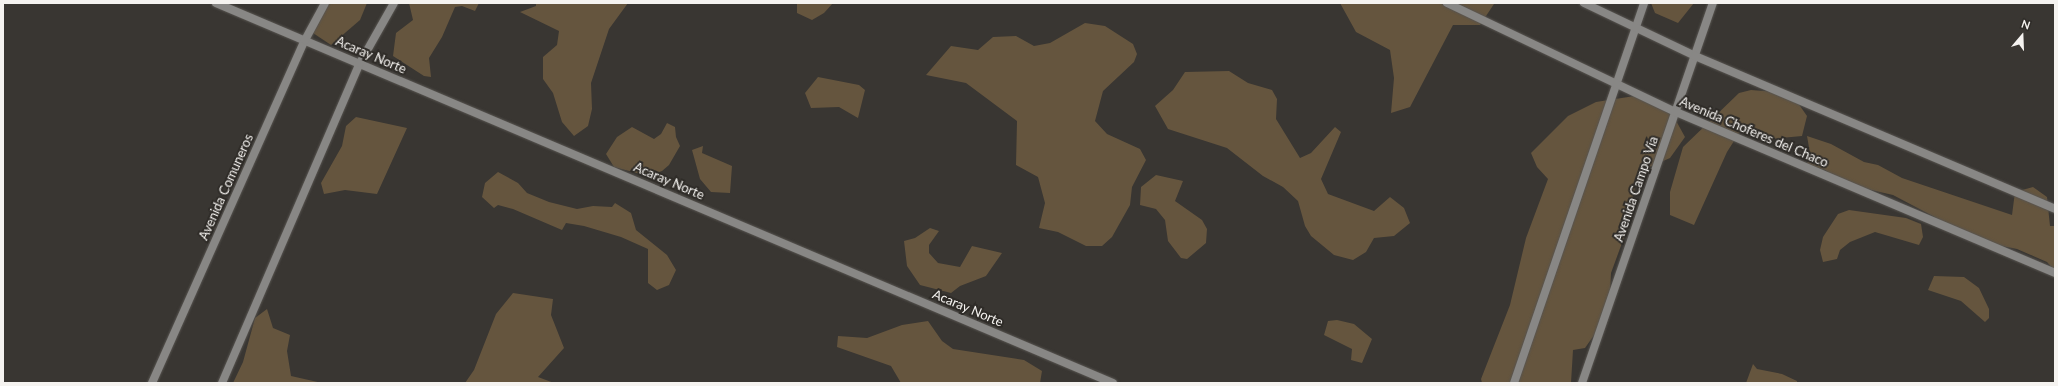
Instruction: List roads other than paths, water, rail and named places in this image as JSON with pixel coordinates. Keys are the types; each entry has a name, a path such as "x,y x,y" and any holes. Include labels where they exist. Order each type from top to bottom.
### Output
{"street":[{"name":"Acaray Norte","path":"216,3 1113,383"},
{"name":"Avenida Comuneros","path":"152,383 305,40 326,3"},
{"path":"222,383 360,63 394,3"},
{"name":"Avenida Choferes del Chaco","path":"1448,3 1676,112 2055,273"},
{"path":"1584,3 1695,56 2055,209"},
{"path":"1514,383 1644,3"},
{"name":"Avenida Campo Vía","path":"1582,383 1713,3"}]}
